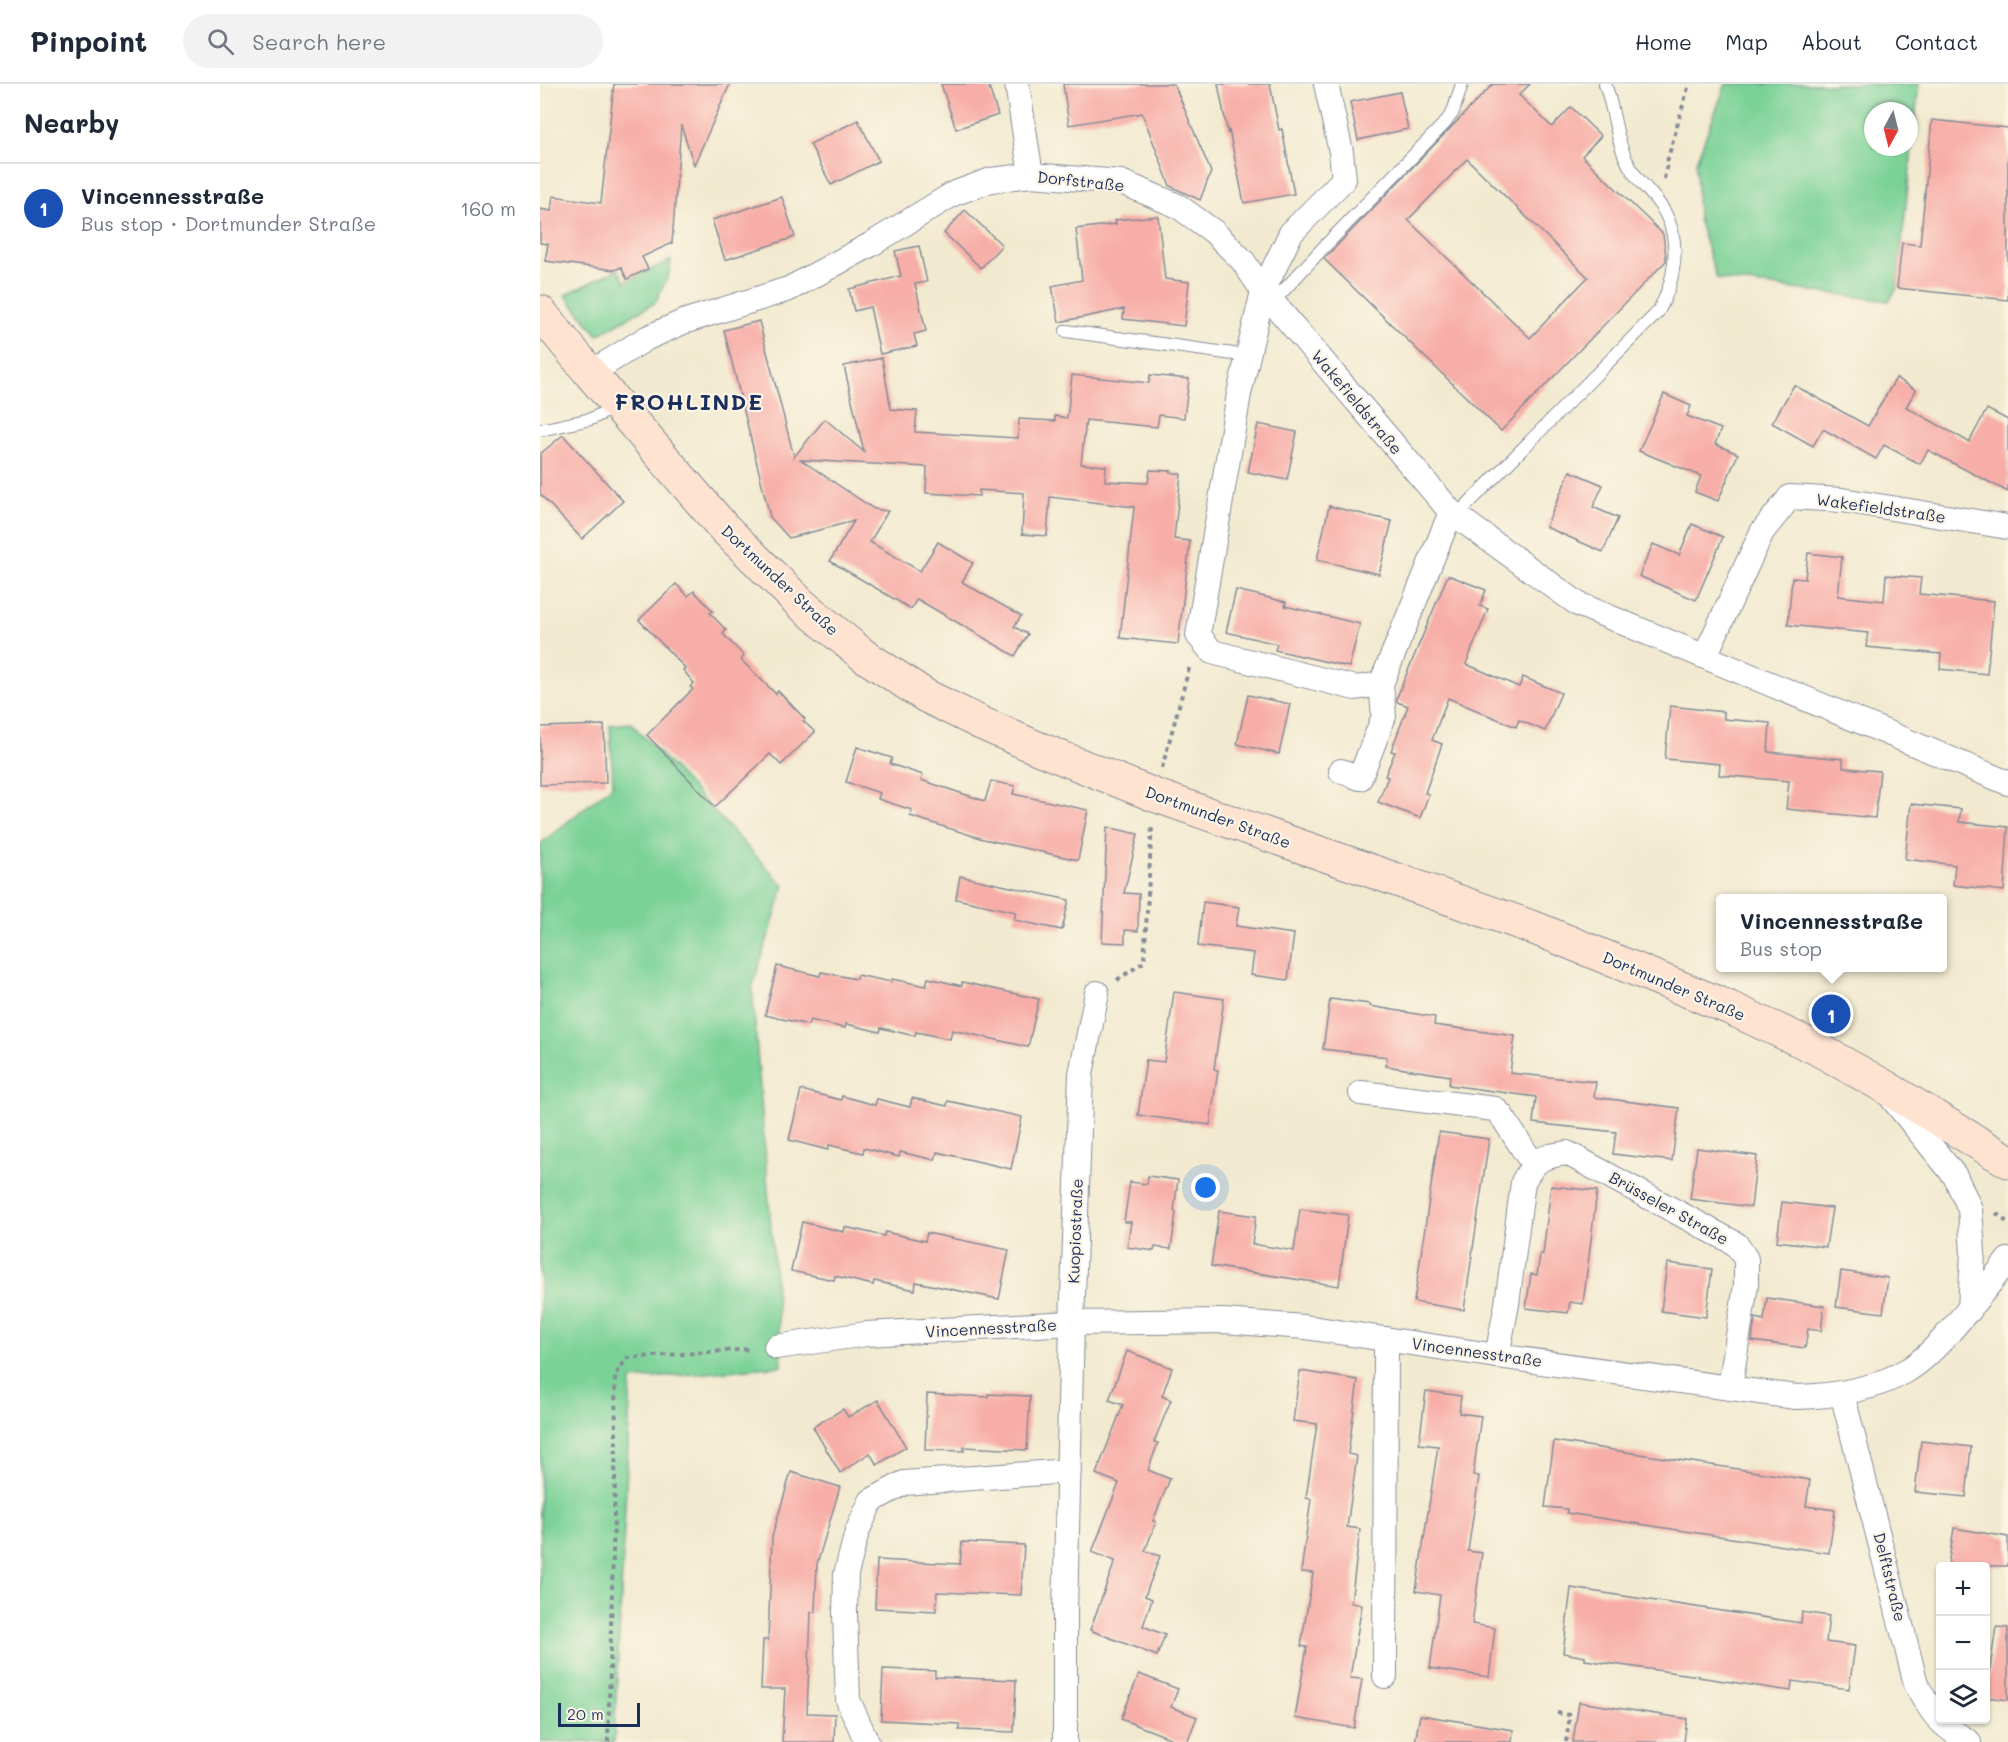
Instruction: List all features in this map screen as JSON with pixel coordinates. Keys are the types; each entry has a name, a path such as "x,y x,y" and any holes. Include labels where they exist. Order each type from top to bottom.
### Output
{"main road":[{"name":"Dortmunder Straße","path":"540,312 723,527 801,604 862,655 926,696 1035,747 1154,795 1537,929 1730,1008 1816,1048 2008,1161"}],"street":[{"path":"1017,84 1031,175"},
{"path":"1326,84 1341,153 1344,179 1291,233 1248,356 1239,394 1198,635 1212,652 1355,688 1381,684"},
{"name":"Dorfstraße","path":"590,373 656,334 683,322 789,289 870,245 953,194 991,180 1031,175 1121,182 1178,206 1214,232 1243,261 1268,296"},
{"name":"Wakefieldstraße","path":"1268,296 1454,514 1578,604 2008,783"},
{"name":"Wakefieldstraße","path":"1705,656 1762,532 1790,497 1842,500 2008,527"},
{"path":"1341,771 1360,778 1384,716 1381,684 1454,514"},
{"name":"Kuopiostraße","path":"1065,1742 1065,1613 1081,1074 1097,993"},
{"path":"1882,1085 1955,1176 1970,1209 1973,1253 1970,1310"},
{"path":"1361,1093 1494,1108 1502,1115 1533,1164 1523,1182 1507,1304 1497,1356"},
{"name":"Brüsseler Straße","path":"1533,1164 1547,1156 1567,1153 1736,1244 1746,1259 1746,1285 1730,1387"},
{"name":"Vincennesstraße","path":"776,1347 866,1334 1072,1323 1223,1321 1305,1327 1796,1397 1842,1393 1881,1383 1908,1370 1931,1352 1970,1310 2008,1260"},
{"path":"1385,1676 1386,1339"},
{"name":"Delftstraße","path":"1842,1393 1916,1684 1928,1708 1947,1729 1969,1742"},
{"path":"867,1742 848,1700 846,1574 857,1532 872,1501 904,1483 1069,1471"}],"lane":[{"path":"1268,296 1322,249 1444,123 1454,111 1462,84"},
{"path":"1454,514 1658,312 1666,298 1671,281 1674,243 1671,228 1660,206 1636,179 1625,158 1605,84"},
{"path":"1066,331 1248,356"},
{"path":"540,430 591,419 618,406"}],"path":[{"path":"1660,206 1668,158 1689,84"},
{"path":"1992,1210 2008,1223"},
{"path":"608,1742 616,1440 615,1376 627,1358 776,1347"},
{"path":"1557,1713 1570,1715 1566,1742"}],"green space":[{"path":"1726,84 1919,84 1917,102 1864,102 1864,156 1911,156 1897,288 1889,301 1717,279 1698,219 1696,162"},
{"path":"671,260 669,274 656,302 598,335 565,295 618,269 625,282"},
{"path":"631,723 784,886 752,988 782,1366 631,1380 614,1742 540,1742 540,844 613,785 610,725"}],"building":[{"path":"614,84 730,84 694,165 681,125 672,243 642,257 648,269 627,279 621,267 615,270 545,261 548,244 540,243 540,209 551,211 553,196 601,203"},
{"path":"941,84 988,84 998,115 956,129"},
{"path":"1063,84 1174,84 1211,172 1200,200 1170,186 1142,113 1069,125"},
{"path":"1218,84 1270,84 1279,130 1282,129 1294,194 1244,203"},
{"path":"1493,84 1530,84 1519,95 1552,127 1571,107 1601,136 1582,156 1663,234 1666,261 1501,431 1324,259","holes":["1467,159 1588,277 1530,338 1408,220"]},
{"path":"1400,92 1408,129 1358,140 1350,102"},
{"path":"858,120 879,161 831,185 810,144"},
{"path":"1932,120 2008,128 2008,300 1897,288 1902,243 1920,245"},
{"path":"782,197 795,237 725,260 712,220"},
{"path":"965,210 1002,245 981,268 944,233"},
{"path":"1158,216 1165,279 1189,282 1184,326 1123,319 1124,309 1059,322 1052,286 1082,280 1076,229 1116,224 1115,220"},
{"path":"919,246 927,282 915,284 926,331 914,334 917,346 880,354 870,307 854,311 849,289 901,276 895,251"},
{"path":"759,321 794,457 825,419 864,452 844,366 882,358 891,409 917,411 915,432 1018,438 1019,419 1055,421 1055,416 1067,418 1072,375 1149,383 1150,375 1189,379 1184,418 1159,415 1157,427 1086,420 1081,464 1106,466 1105,481 1148,483 1150,470 1181,474 1174,539 1190,541 1178,644 1120,638 1134,507 1050,497 1047,536 1022,534 1024,493 979,490 979,496 926,493 927,467 801,460 874,509 888,511 870,542 920,571 938,542 973,563 962,582 1021,616 1014,627 1028,634 1015,656 917,599 911,609 830,561 854,521 789,538 770,517 724,330"},
{"path":"1896,378 1916,390 1906,407 1969,442 1987,409 2008,420 2008,492 1928,450 1920,464 1884,445 1876,459 1823,429 1813,446 1772,423 1794,385 1868,426"},
{"path":"1664,394 1691,406 1687,416 1721,429 1715,444 1738,454 1718,501 1695,492 1701,476 1639,451"},
{"path":"1258,424 1297,432 1287,480 1248,472"},
{"path":"563,435 623,501 582,539 540,494 540,454"},
{"path":"1570,471 1603,485 1593,507 1618,518 1603,552 1546,527"},
{"path":"1329,506 1392,521 1379,574 1317,560"},
{"path":"1692,524 1723,537 1696,600 1639,576 1653,544 1679,555"},
{"path":"1808,553 1842,557 1838,596 1884,601 1886,575 1921,578 1919,594 1994,601 1987,674 1940,669 1941,654 1866,647 1868,633 1788,625 1792,578 1805,579"},
{"path":"1448,575 1486,590 1480,606 1488,609 1466,664 1519,687 1523,677 1561,693 1545,731 1519,720 1516,727 1448,698 1432,740 1442,744 1425,793 1429,794 1420,818 1378,802 1395,752 1391,751 1408,706 1397,702 1397,697"},
{"path":"676,584 688,596 694,591 713,611 710,613 726,630 723,634 744,656 741,660 776,694 778,691 815,732 781,765 770,754 715,807 647,735 693,689 690,687 694,683 683,670 685,668 639,620"},
{"path":"1236,590 1286,602 1285,606 1360,624 1349,667 1275,650 1277,644 1226,632"},
{"path":"1248,695 1290,704 1279,754 1237,744"},
{"path":"1670,706 1724,712 1724,719 1770,723 1768,752 1843,759 1843,768 1880,771 1875,818 1786,809 1789,781 1719,775 1720,764 1665,759"},
{"path":"604,725 606,783 540,785 540,727"},
{"path":"857,747 892,758 890,764 923,775 921,780 985,801 991,781 1015,786 1013,794 1088,810 1078,860 983,839 910,816 912,810 878,799 880,793 846,782"},
{"path":"1911,804 1961,809 1959,822 2008,827 2004,891 1953,885 1955,865 1905,859"},
{"path":"1107,827 1138,834 1124,893 1139,894 1138,931 1125,930 1125,943 1102,942"},
{"path":"960,876 1069,900 1062,930 1014,920 1016,912 956,899"},
{"path":"1203,902 1239,907 1236,926 1294,934 1288,980 1251,975 1254,953 1198,946"},
{"path":"777,966 820,976 821,972 856,979 857,975 926,986 928,978 962,986 962,982 1039,999 1028,1047 952,1030 950,1039 916,1032 915,1036 881,1028 880,1032 846,1024 845,1028 810,1020 808,1025 765,1015"},
{"path":"1174,992 1224,999 1214,1069 1218,1070 1210,1125 1138,1115 1146,1060 1164,1062"},
{"path":"1330,999 1370,1004 1370,1006 1435,1017 1434,1025 1515,1036 1510,1073 1596,1082 1594,1097 1679,1108 1672,1161 1613,1154 1616,1132 1533,1123 1536,1097 1449,1085 1450,1076 1386,1066 1387,1057 1323,1049"},
{"path":"801,1090 841,1100 842,1096 875,1105 877,1099 910,1107 912,1098 947,1106 948,1101 1022,1117 1011,1169 937,1152 935,1160 900,1152 899,1157 864,1148 863,1153 829,1145 828,1150 789,1140"},
{"path":"1439,1132 1489,1139 1464,1310 1414,1302"},
{"path":"1697,1148 1757,1156 1751,1207 1690,1199"},
{"path":"1148,1176 1178,1180 1171,1249 1155,1247 1154,1251 1127,1247 1131,1222 1124,1222 1130,1182 1147,1184"},
{"path":"1551,1186 1597,1191 1583,1304 1570,1302 1568,1313 1526,1308 1531,1274 1537,1275 1540,1254 1543,1254"},
{"path":"1782,1202 1832,1208 1826,1247 1777,1241"},
{"path":"1300,1209 1348,1215 1339,1286 1211,1266 1219,1211 1256,1216 1252,1244 1294,1251"},
{"path":"802,1222 844,1232 845,1227 884,1236 885,1232 925,1241 927,1233 1009,1250 999,1299 916,1282 915,1290 874,1281 873,1285 835,1276 834,1280 791,1271"},
{"path":"1667,1263 1712,1269 1706,1317 1661,1311"},
{"path":"1841,1271 1888,1278 1883,1313 1836,1307"},
{"path":"1767,1298 1824,1306 1821,1331 1808,1329 1805,1348 1752,1341 1755,1318 1764,1320"},
{"path":"1127,1351 1172,1368 1162,1396 1171,1400 1154,1442 1158,1443 1148,1470 1170,1479 1153,1521 1156,1522 1145,1551 1160,1556 1145,1596 1152,1599 1143,1626 1165,1635 1157,1656 1090,1630 1115,1561 1092,1552 1119,1483 1096,1474 1123,1405 1109,1400"},
{"path":"1300,1371 1358,1380 1348,1454 1357,1456 1347,1527 1360,1529 1351,1603 1362,1605 1350,1678 1362,1679 1354,1728 1295,1718 1307,1647 1301,1646 1313,1573 1301,1572 1311,1499 1306,1498 1317,1424 1293,1421"},
{"path":"1426,1391 1461,1396 1459,1413 1481,1416 1473,1475 1479,1476 1468,1551 1482,1553 1472,1624 1495,1628 1489,1677 1430,1668 1440,1595 1416,1591 1438,1446 1419,1444"},
{"path":"927,1394 988,1397 988,1394 1030,1396 1027,1450 964,1447 964,1451 925,1450"},
{"path":"878,1400 906,1447 877,1465 870,1453 840,1473 813,1427 843,1409 848,1417"},
{"path":"1554,1441 1810,1480 1806,1506 1835,1510 1829,1553 1567,1513 1567,1509 1545,1507"},
{"path":"1921,1441 1971,1447 1966,1497 1915,1492"},
{"path":"791,1472 840,1487 817,1564 815,1612 811,1612 807,1713 835,1714 834,1742 782,1742 785,1689 761,1689 763,1640 768,1640 772,1537"},
{"path":"1954,1528 2008,1537 2008,1566 1990,1566 1990,1562 1949,1562"},
{"path":"962,1542 1024,1545 1021,1595 937,1592 936,1611 875,1608 877,1560 960,1564"},
{"path":"1571,1588 1801,1623 1802,1612 1829,1616 1826,1642 1855,1646 1849,1689 1792,1681 1791,1691 1585,1660 1585,1657 1563,1653"},
{"path":"1996,1627 2008,1628 2008,1700 1990,1698 1990,1669"},
{"path":"883,1669 935,1671 935,1677 1016,1680 1014,1732 959,1730 959,1724 881,1720"},
{"path":"1139,1674 1178,1689 1171,1707 1197,1717 1187,1742 1180,1742 1121,1719"},
{"path":"1579,1702 1687,1719 1684,1742 1573,1742"},
{"path":"1420,1715 1513,1730 1512,1742 1415,1742"}],"place":[{"name":"Vincennesstraße","path":"1831,1014"}],"district":[{"name":"FROHLINDE","path":"689,402"}]}
